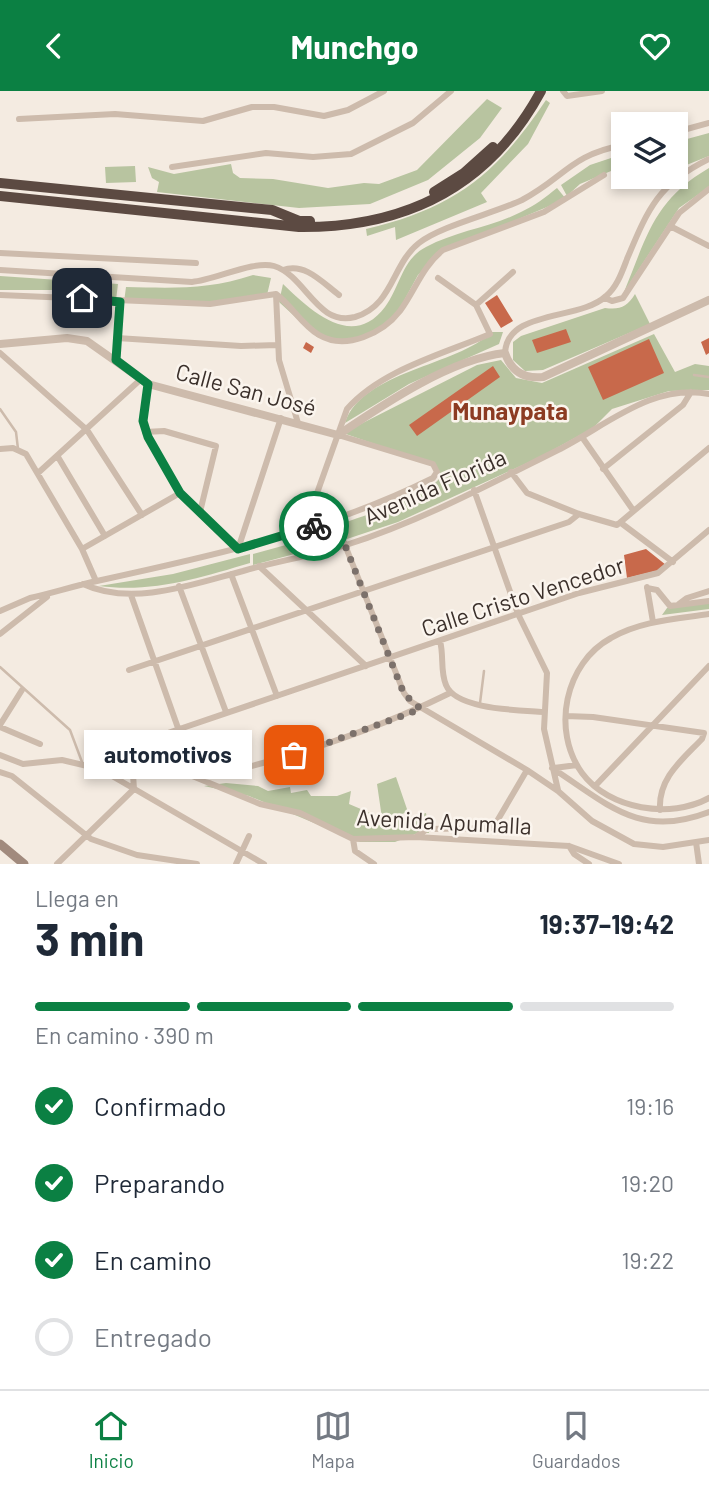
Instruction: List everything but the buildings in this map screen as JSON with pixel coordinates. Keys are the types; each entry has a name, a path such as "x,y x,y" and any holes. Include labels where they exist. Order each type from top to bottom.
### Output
{"highway":[{"path":"0,183 272,210 299,221 351,219 403,206 464,173 498,142 534,91"},
{"path":"0,196 299,227 326,227 380,220 428,203 469,179 503,147 541,91"}],"main road":[{"path":"0,844 24,864"}],"street":[{"path":"19,119 115,114 173,121 203,121 252,107 274,107 324,115 348,110 384,91"},
{"path":"172,167 266,153 313,157 351,154 413,123 451,91"},
{"path":"563,91 567,96 602,91"},
{"path":"688,129 709,123"},
{"path":"283,270 326,312 338,318 358,316 376,306 386,295 407,257 422,240 523,199 581,157 611,148"},
{"path":"709,159 674,180 651,203 618,280 605,298 589,307 517,328 508,341 506,353 515,370 524,376 543,377 709,300"},
{"path":"276,294 319,335 335,341 357,339 392,320 430,261 443,250 544,212 604,175"},
{"path":"605,298 617,301 632,289 670,226 692,201 709,189"},
{"path":"670,226 709,246"},
{"path":"0,253 195,263"},
{"path":"0,270 192,282 212,280 258,265 283,270 297,267 307,271 340,295"},
{"path":"476,305 513,272"},
{"path":"310,527 311,510 347,409 370,387 490,334 476,305 438,278"},
{"path":"0,295 210,304 276,294"},
{"path":"276,294 277,345 299,423"},
{"path":"116,360 120,302"},
{"path":"117,338 241,346 277,345"},
{"name":"Calle San José","path":"0,344 78,339 100,348 144,382 299,423 433,464 437,468 433,478"},
{"path":"0,353 87,430 142,515"},
{"path":"338,435 427,381 483,357 506,353"},
{"path":"38,473 144,382"},
{"path":"144,382 145,432 180,493 238,549 281,418"},
{"path":"603,469 683,405 691,392"},
{"name":"Avenida Florida","path":"83,584 95,590 131,595 231,574 344,545 474,490 647,402 691,392 709,394"},
{"path":"145,432 156,430 216,446 200,512"},
{"path":"582,437 634,510"},
{"path":"512,472 527,492 607,524 621,523 709,448"},
{"path":"0,449 18,449 38,473 82,549 96,581"},
{"path":"58,457 105,536"},
{"name":"Avenida Florida","path":"0,611 15,602 238,549 335,520 386,501 433,478"},
{"path":"474,490 518,614 547,673 543,712 558,792"},
{"path":"82,549 180,493"},
{"path":"129,670 569,522 579,514"},
{"path":"335,520 404,694 421,709 527,770 558,792 583,815 634,845 663,847 709,841"},
{"path":"621,523 673,562"},
{"name":"Calle Cristo Vencedor","path":"148,744 178,728 518,614 598,588 646,578 673,562 709,530"},
{"path":"259,566 366,666"},
{"path":"231,574 278,696"},
{"path":"646,578 653,622"},
{"path":"179,586 226,712"},
{"path":"647,588 657,590 670,606 709,601"},
{"path":"678,606 687,598 709,591"},
{"path":"0,634 38,602 55,592"},
{"path":"131,595 178,728"},
{"path":"709,614 653,622 610,638 585,657 574,677 566,716 569,743 577,765 596,785 633,805 660,810 709,799"},
{"path":"440,641 444,676 450,692 459,699 543,712"},
{"path":"596,785 709,666"},
{"path":"22,689 0,726 40,744"},
{"path":"198,778 269,764 421,709 450,692"},
{"path":"566,716 699,731 704,735 664,782 660,792 660,810"},
{"path":"134,789 132,760 148,744 173,768"},
{"path":"0,755 23,764 62,760 111,775 264,864"},
{"path":"12,776 23,764"},
{"path":"552,768 577,765"},
{"name":"Avenida Apumalla","path":"111,775 151,766 173,768 260,804 300,813 353,839 416,837 569,846 619,864"},
{"path":"552,768 598,801 641,821 672,823 709,812"},
{"path":"416,837 427,829 492,828 527,770"},
{"path":"0,772 12,776 86,836 137,855 197,864"},
{"path":"57,864 134,789"},
{"path":"236,864 249,836"},
{"path":"353,839 355,851 374,864"},
{"path":"696,842 699,864"},
{"path":"569,846 574,854 589,864"}],"lane":[{"path":"694,376 709,376"},
{"path":"0,408 16,432 18,449"},
{"path":"0,667 10,673 22,689 70,730 76,739 83,765"},
{"path":"480,704 484,671"}],"green space":[{"path":"487,99 502,108 480,138 428,180 370,204 299,208 157,192 159,182 152,178 148,167 174,174 231,164 233,173 240,178 273,179 328,188 364,183 379,184 417,170"},
{"path":"546,100 550,103 528,144 481,193 487,202 396,240 395,227 367,236 366,229 424,211 470,185 509,149"},
{"path":"709,133 709,156 688,164 688,139"},
{"path":"611,158 611,171 580,184 567,196 561,185 590,165"},
{"path":"135,166 136,182 106,183 105,167"},
{"path":"709,168 709,187 679,208 624,292 655,221 676,193 680,189 688,189 690,180"},
{"path":"557,188 566,199 443,251 418,275 393,321 352,343 317,337 279,302 283,284 305,304 331,321 345,326 372,320 385,307 406,266 418,252 521,212"},
{"path":"253,275 271,278 267,295 208,302 124,302 126,287 205,286"},
{"path":"0,276 118,284 116,300 69,290 0,290"},
{"path":"635,294 650,324 543,370 525,371 513,360 513,342 521,336 605,308 623,307"},
{"path":"492,332 503,332 499,344 409,384 345,423 355,406 370,392 390,380 476,344"},
{"path":"654,334 675,372 695,364 709,366 709,390 669,391 612,409 593,428 540,457 398,522 347,539 344,523 425,491 441,475 435,465 343,433 477,365 501,360 516,378 542,383"},
{"path":"333,532 336,543 253,565 253,554"},
{"path":"250,554 250,563 176,583 119,588 99,586 173,574"},
{"path":"709,600 709,609 662,615 667,608"},
{"path":"396,777 408,812 389,818 385,824 426,813 429,833 418,833 395,842 360,842 249,796 204,786 226,783 258,786 268,791 290,787 291,793 307,790 311,796 337,796 351,791 349,804 375,815 379,825 383,825 377,784"}],"way so far":[{"path":"294,755 421,709 404,694 335,520 314,526"}],"place":[{"name":"automotivos","path":"294,755"}],"district":[{"name":"Munaypata","path":"510,412"}],"route":[{"path":"82,298 120,302 116,360 139,380 148,384 144,429 180,493 238,549 314,526"}]}
